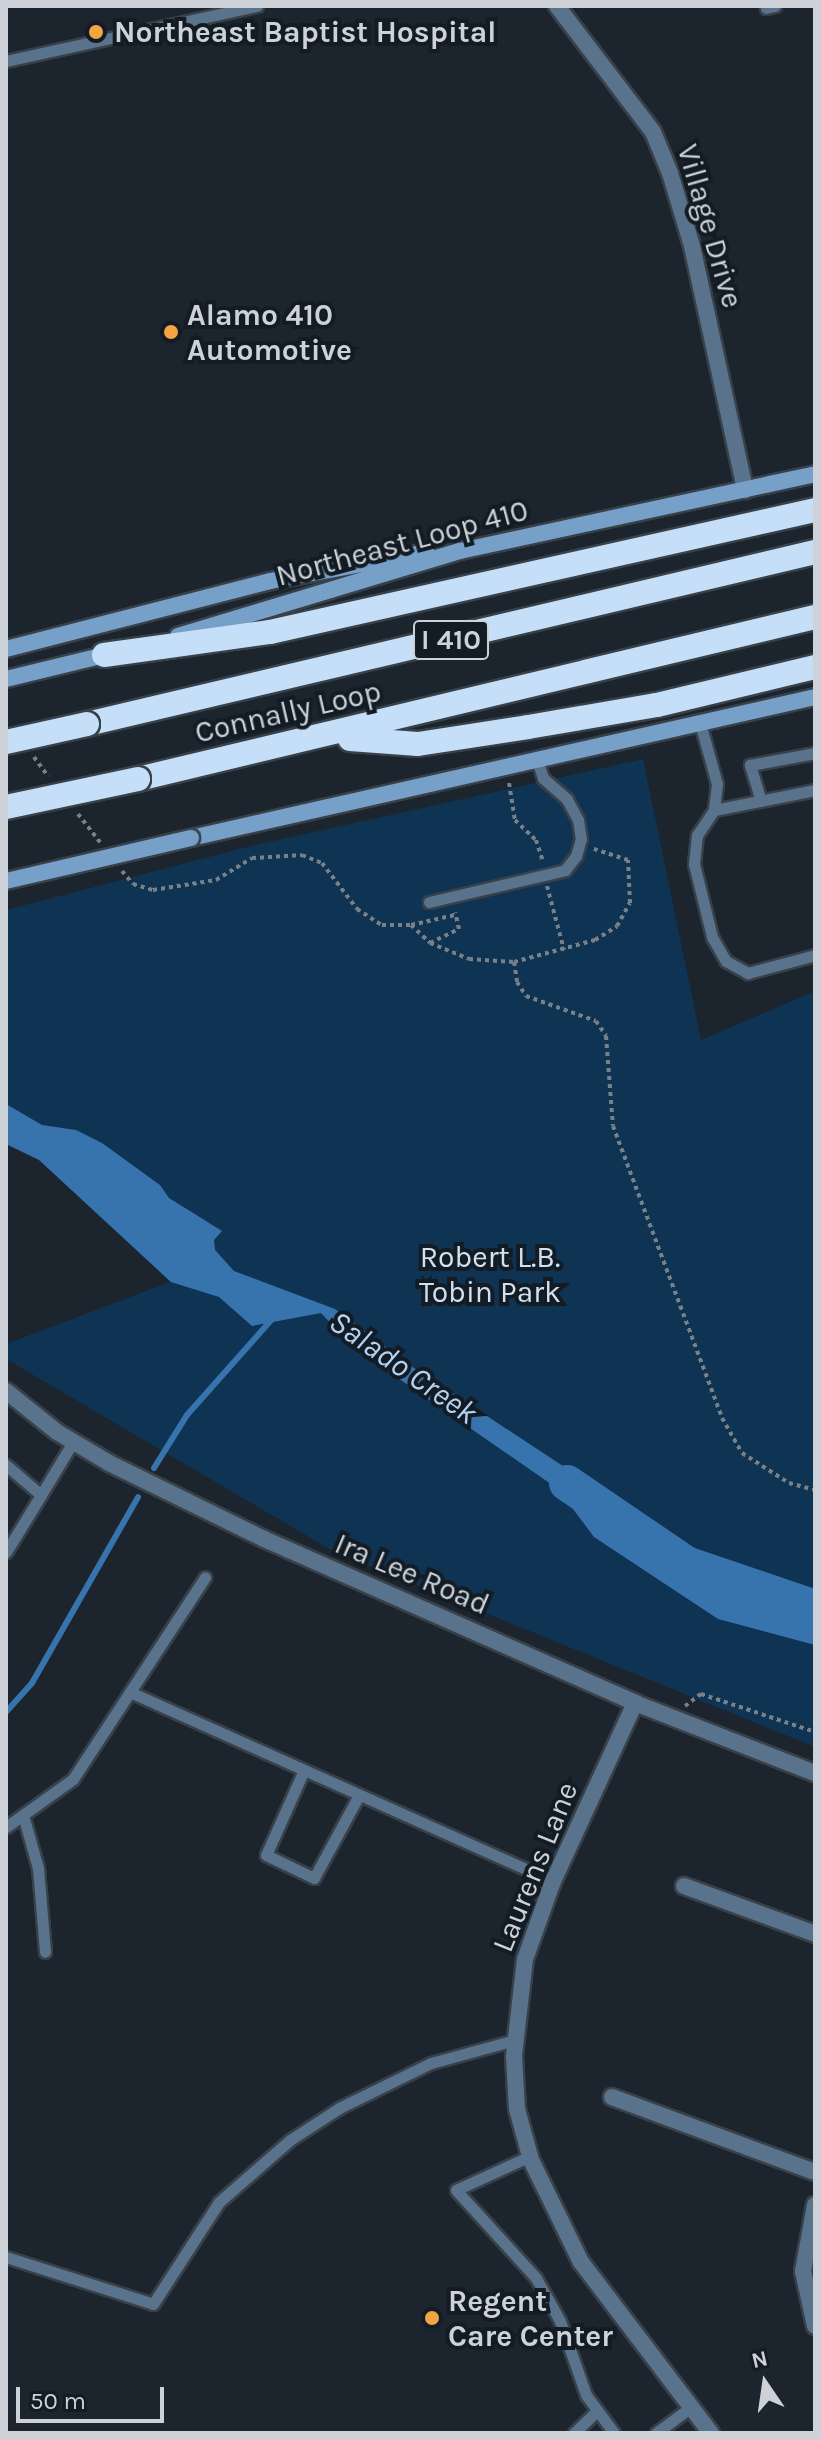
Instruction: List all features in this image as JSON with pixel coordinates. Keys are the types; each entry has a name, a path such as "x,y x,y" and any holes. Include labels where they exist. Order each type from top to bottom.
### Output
{"highway":[{"path":"104,655 270,632 815,510"},
{"name":"Connally Loop","path":"15,743 815,552"},
{"name":"Connally Loop","path":"6,807 327,738 815,617"},
{"path":"327,738 418,744 657,705 815,667"}],"main road":[{"name":"Northeast Loop 410","path":"6,679 104,655 460,551 815,474"},
{"path":"6,649 284,578 519,539"},
{"path":"6,881 815,697"}],"street":[{"name":"Village Drive","path":"557,6 653,132 670,173 692,246 745,490"},
{"name":"Ira Lee Road","path":"6,1391 73,1442 264,1539 635,1703 815,1773"},
{"name":"Laurens Lane","path":"635,1703 553,1881 525,1959 515,2040 517,2109 530,2156 581,2262 711,2433"},
{"path":"684,1886 815,1934"},
{"path":"612,2097 815,2172"},
{"path":"815,2205 803,2271 815,2326"}],"lane":[{"path":"6,61 223,10 257,6"},
{"path":"700,723 717,784 714,810 697,835 694,864 712,937 726,961 748,973 765,972 815,955"},
{"path":"761,801 750,765 815,753"},
{"path":"429,902 565,870 579,847 578,820 567,799 543,778 537,759"},
{"path":"714,810 815,790"},
{"path":"6,1552 73,1442"},
{"path":"6,1465 41,1495"},
{"path":"6,1827 73,1779 205,1577"},
{"path":"130,1692 553,1881"},
{"path":"304,1770 266,1855 314,1878 359,1795"},
{"path":"23,1815 38,1868 45,1952"},
{"path":"6,2257 153,2304 219,2202 290,2140 339,2108 431,2063 515,2040"},
{"path":"530,2156 456,2190 536,2278 560,2321 586,2395 614,2433"},
{"path":"656,2433 691,2407"},
{"path":"574,2433 597,2411"}],"path":[{"path":"15,743 52,780"},
{"path":"508,779 515,820 536,840 564,950"},
{"path":"71,804 107,852"},
{"path":"411,925 430,943 469,959 514,962 564,950 617,926 630,903 628,860 613,852 579,847"},
{"path":"117,864 133,884 153,890 216,880 252,858 302,855 322,863 357,909 382,925 411,925 455,915"},
{"path":"430,943 459,929 451,896"},
{"path":"514,962 517,982 526,996 596,1021 606,1036 613,1126 722,1418 742,1453 789,1483 815,1490"},
{"path":"685,1705 701,1694 815,1732"}],"green space":[{"name":"Robert L.B. Tobin Park","path":"643,759 701,1040 815,991 815,1747 333,1551 6,1359 6,1344 170,1282 39,1160 6,1144 6,910 251,846"}],"water":[{"path":"6,1104 42,1125 76,1130 102,1143 160,1185 169,1198 222,1231 214,1240 215,1250 234,1271 335,1309 414,1368 569,1470 639,1543 663,1560 753,1601 815,1619 815,1645 718,1619 594,1537 558,1489 353,1347 321,1313 252,1326 219,1297 171,1282 39,1160 6,1144"}],"waterway":[{"path":"154,1468 187,1415 273,1318"},
{"name":"Salado Creek","path":"567,1483 686,1564 815,1608"},
{"path":"6,1712 32,1683 138,1497"}],"place":[{"name":"Northeast Baptist Hospital","path":"96,32"},
{"name":"Alamo 410 Automotive","path":"171,332"},
{"name":"Regent Care Center","path":"432,2318"}]}
